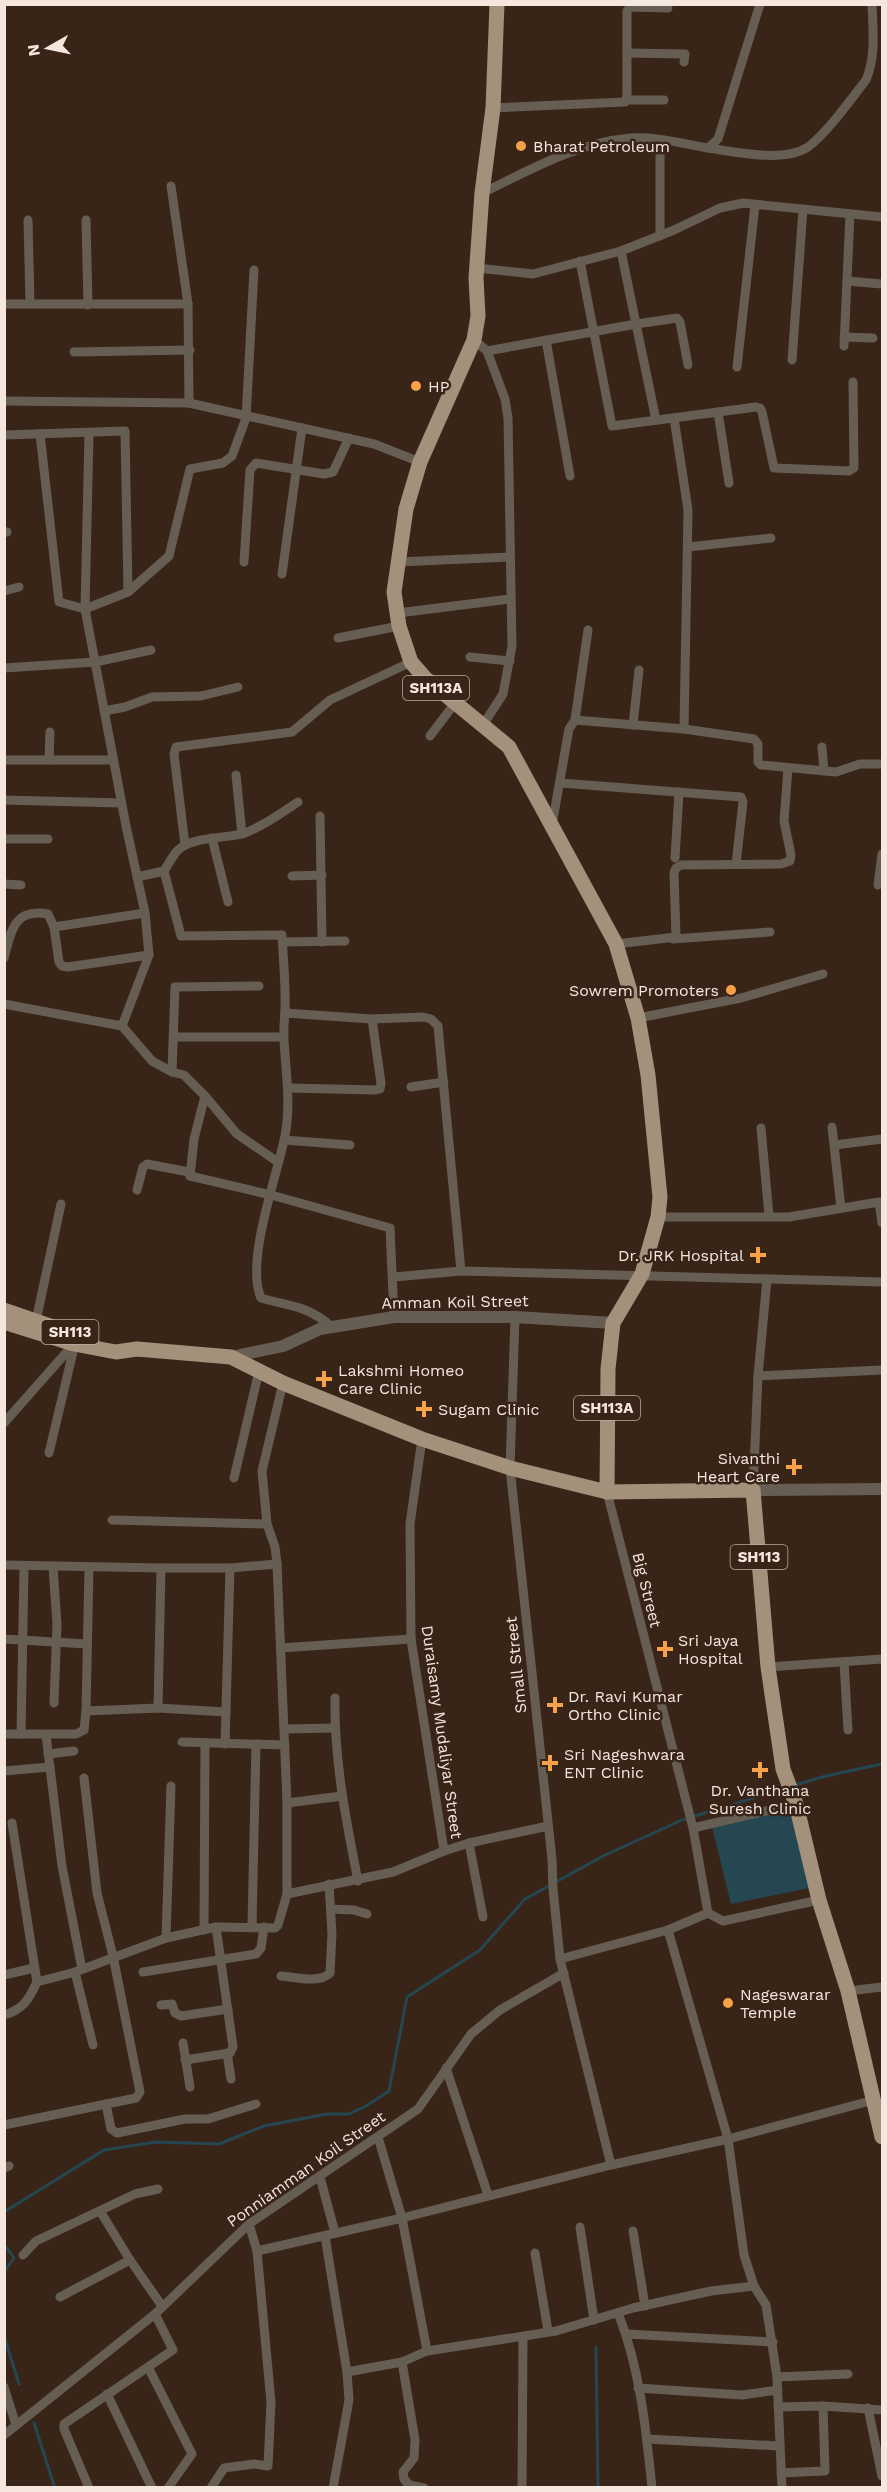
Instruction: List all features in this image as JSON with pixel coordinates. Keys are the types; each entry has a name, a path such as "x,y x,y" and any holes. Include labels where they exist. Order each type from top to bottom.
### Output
{"main road":[{"name":"SH113A","path":"497,4 494,108 482,193 477,268 478,316 474,340 420,462 406,509 394,592 398,619 411,662 424,678 509,747 616,944 638,1018 648,1075 660,1197 658,1217 642,1274 613,1323 608,1380 607,1492"},
{"name":"SH113","path":"4,1310 36,1321 75,1339"},
{"name":"SH113","path":"4,1322 75,1339 116,1352 137,1349 231,1357 283,1383 422,1439 510,1468 607,1492 753,1490 768,1667 783,1769 796,1804 819,1900 848,1991 882,2137"}],"street":[{"path":"708,148 718,140 760,4"},
{"path":"482,193 580,147 631,138 761,155 789,154 808,147 866,80 871,69 873,4"},
{"path":"627,100 627,10 630,7 668,8"},
{"path":"627,53 685,54 684,62"},
{"path":"494,108 664,100"},
{"path":"660,140 660,236"},
{"path":"171,186 188,304 189,403"},
{"path":"477,268 533,274 621,251 720,208 743,203 882,217"},
{"path":"737,367 755,205"},
{"path":"792,360 803,209"},
{"path":"850,214 844,342 873,339"},
{"path":"28,220 30,303"},
{"path":"86,220 88,305"},
{"path":"621,251 656,420"},
{"path":"580,261 610,424 616,427 760,408 774,468 852,470 854,468 853,382"},
{"path":"39,434 58,598 64,605 85,609 128,592 170,556 190,469 223,463 232,456 246,418 254,270"},
{"path":"847,281 882,284"},
{"path":"4,304 188,304"},
{"path":"488,351 677,318 688,365"},
{"path":"474,340 488,351 505,399 508,418 512,646 503,694 483,725"},
{"path":"546,340 570,476"},
{"path":"74,352 190,350"},
{"path":"4,401 189,403 246,418 374,444 420,462"},
{"path":"718,412 729,483"},
{"path":"674,418 688,510 684,729"},
{"path":"282,574 302,428"},
{"path":"4,435 90,434 124,431 128,592"},
{"path":"90,434 85,609 121,803 145,912 148,955 122,1026"},
{"path":"244,562 250,470 256,464 324,474 333,472 349,438"},
{"path":"688,547 771,538"},
{"path":"398,562 510,557"},
{"path":"4,591 19,587"},
{"path":"338,638 398,619 510,599"},
{"path":"552,828 569,729 575,720 588,630"},
{"path":"4,668 95,662 151,650"},
{"path":"470,657 510,661"},
{"path":"185,845 174,754 176,747 180,744 282,735 292,732 330,700 411,662"},
{"path":"633,724 639,670"},
{"path":"104,711 125,707 152,696 201,696 238,687"},
{"path":"430,736 455,703"},
{"path":"575,720 684,729 753,739 758,744 759,764 836,772 860,764 882,764"},
{"path":"50,732 50,760"},
{"path":"822,747 824,771"},
{"path":"4,760 113,760"},
{"path":"673,939 678,933 675,868 681,865 781,864 790,861 791,855 784,821 788,768"},
{"path":"236,775 242,834"},
{"path":"561,783 741,797 743,802 736,864"},
{"path":"675,858 679,792"},
{"path":"4,800 121,803"},
{"path":"137,878 164,871 177,851 185,845 242,834 261,826 298,802"},
{"path":"320,816 322,942"},
{"path":"212,838 228,902"},
{"path":"4,839 48,839"},
{"path":"878,885 882,854"},
{"path":"164,871 181,936 282,935 284,1037 289,1088 284,1140 261,1237 257,1276 261,1298 300,1307 315,1313 331,1326"},
{"path":"292,876 322,875"},
{"path":"4,884 21,885"},
{"path":"54,927 145,912"},
{"path":"4,958 13,926 21,918 32,914 48,914 54,927 59,962 62,966 148,955"},
{"path":"616,944 770,932"},
{"path":"283,942 345,941"},
{"path":"638,1018 741,998 823,974"},
{"path":"172,1072 175,987 259,986"},
{"path":"4,1004 122,1026 152,1061 172,1072 184,1075 237,1134 278,1162"},
{"path":"285,1012 372,1019 431,1018 438,1026 461,1271"},
{"path":"289,1088 380,1089 372,1019"},
{"path":"174,1036 284,1037"},
{"path":"411,1087 444,1082"},
{"path":"189,1172 205,1096"},
{"path":"832,1127 840,1208"},
{"path":"761,1128 769,1216"},
{"path":"835,1145 882,1139"},
{"path":"284,1140 350,1145"},
{"path":"137,1190 143,1167 147,1164 189,1172 193,1177 272,1195 390,1228 394,1317"},
{"path":"658,1217 789,1217 879,1202 882,1223"},
{"path":"36,1321 61,1204"},
{"path":"394,1277 461,1271 882,1282"},
{"path":"767,1279 758,1376 753,1490 882,1489"},
{"name":"Amman Koil Street","path":"231,1357 283,1346 331,1326 394,1317 515,1317 613,1323"},
{"name":"Small Street","path":"515,1317 510,1468 552,1859 560,1959 611,2164"},
{"path":"4,1423 75,1339"},
{"path":"49,1453 75,1339"},
{"path":"234,1478 259,1371"},
{"path":"758,1376 882,1371"},
{"path":"37,1982 79,1970 166,1938 216,1927 275,1928 278,1925 287,1894 285,1729 277,1564 275,1548 267,1524 262,1471 283,1383"},
{"name":"Duraisamy Mudaliyar Street","path":"422,1439 410,1524 411,1639 444,1851"},
{"name":"Big Street","path":"607,1492 693,1828 708,1913"},
{"path":"112,1520 267,1524"},
{"path":"4,1565 89,1568 230,1568 277,1564"},
{"path":"21,1734 24,1567"},
{"path":"52,1567 57,1624 54,1703"},
{"path":"4,1734 46,1736 81,1733 84,1730 87,1711 89,1568"},
{"path":"158,1708 161,1568"},
{"path":"225,1744 230,1568"},
{"path":"4,1638 87,1644"},
{"path":"280,1648 411,1639"},
{"path":"768,1667 882,1659"},
{"path":"844,1662 848,1730"},
{"path":"335,1698 334,1728 342,1796 358,1881"},
{"path":"87,1711 158,1708 226,1712"},
{"path":"285,1729 334,1728"},
{"path":"46,1736 62,1866 93,2044"},
{"path":"182,1742 285,1744"},
{"path":"204,1930 205,1743"},
{"path":"252,1926 256,1744"},
{"path":"48,1754 74,1751"},
{"path":"4,1772 50,1767"},
{"path":"4,2125 136,2098 140,2092 113,1956 97,1893 84,1778"},
{"path":"166,1938 171,1786"},
{"path":"287,1803 342,1796"},
{"path":"693,1828 796,1804"},
{"path":"4,2015 18,2012 30,1998 37,1982 12,1823"},
{"path":"287,1894 393,1872 469,1843 548,1826"},
{"path":"469,1843 483,1917"},
{"path":"281,1976 315,1978 326,1977 330,1973 332,1934 329,1884"},
{"path":"560,1959 668,1930 708,1913 723,1921 819,1900"},
{"path":"330,1909 354,1910 367,1914"},
{"path":"185,2060 227,2053 233,2047 216,1927"},
{"path":"143,1972 260,1952 264,1927"},
{"path":"668,1930 728,2139 744,2255 754,2286 766,2305 777,2377 782,2487"},
{"path":"4,1975 34,1968"},
{"name":"Ponniamman Koil Street","path":"4,2435 155,2314 249,2224 418,2109 471,2034 500,2010 564,1972"},
{"path":"848,1991 882,1987"},
{"path":"161,2005 172,2004 175,2013 181,2016 228,2009"},
{"path":"183,2043 190,2087"},
{"path":"227,2053 231,2079"},
{"path":"446,2068 488,2195"},
{"path":"257,2251 402,2218 611,2164 728,2139 874,2100"},
{"path":"106,2104 111,2129 117,2133 185,2119 208,2119 256,2104"},
{"path":"378,2137 402,2218 427,2351"},
{"path":"320,2177 335,2233"},
{"path":"23,2255 36,2241 135,2194 158,2189"},
{"path":"100,2211 162,2306"},
{"path":"211,2487 224,2468 254,2464 268,2466 271,2402 257,2251 249,2224"},
{"path":"580,2227 594,2320"},
{"path":"633,2231 645,2306"},
{"path":"325,2236 347,2372 349,2400 333,2487"},
{"path":"535,2253 548,2331"},
{"path":"60,2297 130,2260"},
{"path":"347,2372 402,2362 427,2351 523,2337 711,2291 754,2286"},
{"path":"618,2313 627,2334 638,2388 652,2487"},
{"path":"90,2487 63,2426 173,2350 155,2314"},
{"path":"627,2334 773,2342"},
{"path":"522,2487 523,2337"},
{"path":"402,2362 415,2440 414,2458 403,2472 404,2479 409,2485 424,2487"},
{"path":"148,2367 192,2454 168,2487"},
{"path":"777,2377 848,2374"},
{"path":"4,2387 16,2425"},
{"path":"638,2388 742,2395 778,2390"},
{"path":"107,2394 152,2487"},
{"path":"778,2407 823,2406 882,2410"},
{"path":"781,2473 825,2471 823,2406"},
{"path":"868,2408 882,2476"},
{"path":"647,2439 779,2446"}],"water":[{"path":"791,1808 809,1888 731,1904 711,1823"}],"waterway":[{"path":"795,1785 882,1764"},
{"path":"4,2212 104,2150 156,2142 219,2144 264,2126 327,2114 349,2114 366,2106 389,2091 407,1997 480,1950 525,1899 603,1856 682,1820 786,1788"},
{"path":"4,2244 14,2258 4,2272"},
{"path":"4,2336 19,2384"},
{"path":"596,2347 598,2488"},
{"path":"34,2423 55,2488"}],"place":[{"name":"Bharat Petroleum","path":"521,146"},
{"name":"HP","path":"416,386"},
{"name":"Sowrem Promoters","path":"731,990"},
{"name":"Dr. JRK Hospital","path":"758,1255"},
{"name":"Lakshmi Homeo Care Clinic","path":"324,1379"},
{"name":"Sugam Clinic","path":"424,1409"},
{"name":"Sivanthi Heart Care","path":"794,1467"},
{"name":"Sri Jaya Hospital","path":"665,1649"},
{"name":"Dr. Ravi Kumar Ortho Clinic","path":"555,1705"},
{"name":"Sri Nageshwara ENT Clinic","path":"550,1763"},
{"name":"Dr. Vanthana Suresh Clinic","path":"760,1770"},
{"name":"Nageswarar Temple","path":"728,2003"}]}
